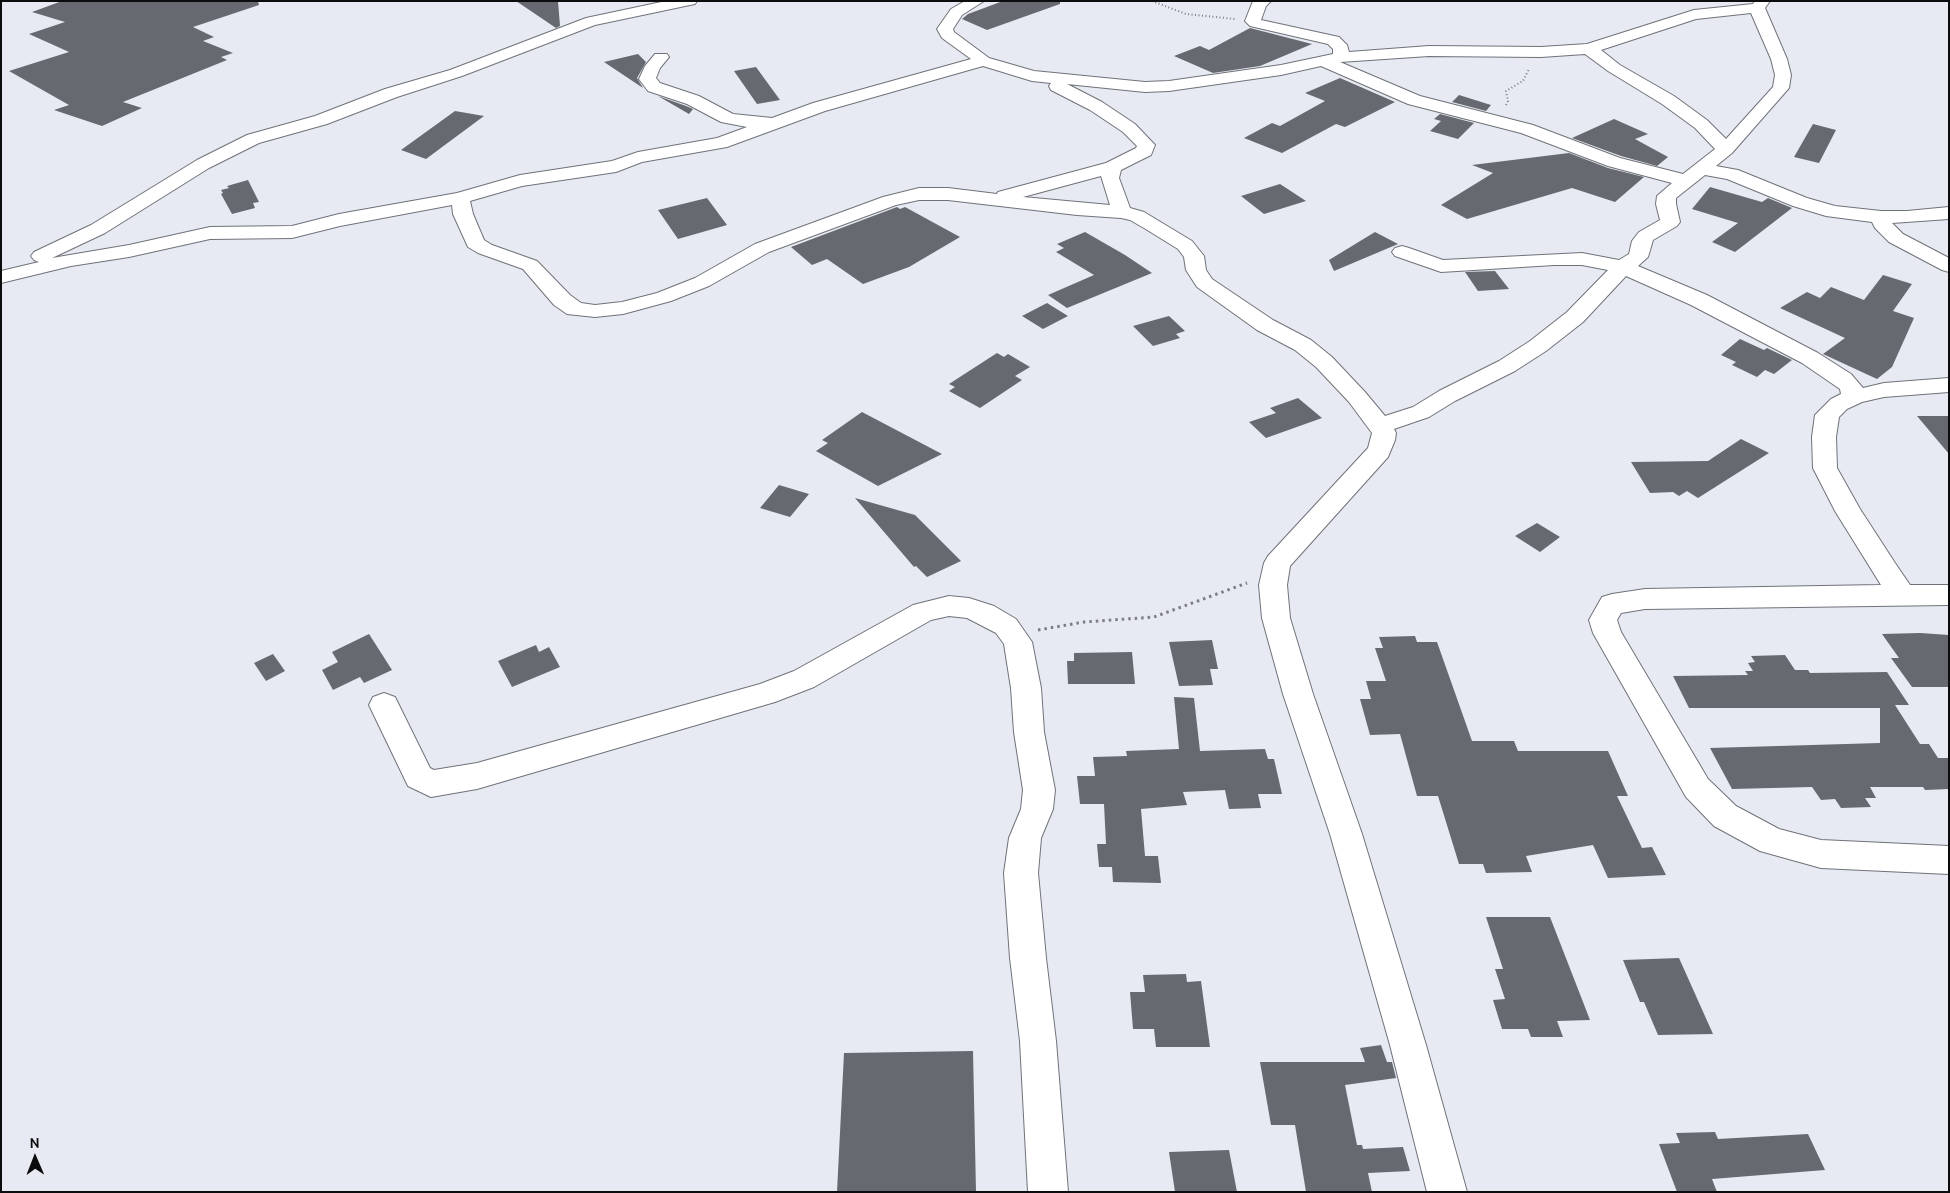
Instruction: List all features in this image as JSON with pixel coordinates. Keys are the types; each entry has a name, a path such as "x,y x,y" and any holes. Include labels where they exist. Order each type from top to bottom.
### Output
{"street":[{"path":"1,276 98,229 203,164 253,139 321,120 384,95 456,73 591,21 690,1"},
{"path":"977,1 956,12 945,29 948,35 983,61 1032,76 1085,98 1129,128 1146,145 1145,151 1113,167 991,200"},
{"path":"1264,1 1259,4 1253,22 1262,26 1333,40 1341,48 1341,57"},
{"path":"1032,76 1137,86 1169,86 1295,68 1341,57 1429,51 1568,51 1589,48 1694,14 1760,5 1780,59 1783,75 1781,88 1726,149 1667,196 1666,204 1670,222 1642,240 1638,258 1618,272 1575,317 1538,346 1507,366 1447,396 1421,412 1380,426"},
{"path":"1589,48 1614,68 1668,100 1701,124 1726,149"},
{"path":"661,57 653,66 647,79 654,87 693,100 727,118 745,122 772,123"},
{"path":"1,276 71,260 129,251 210,233 292,232 338,220 385,214 460,198 520,181 606,168 638,157 721,143 819,107 983,61"},
{"path":"1321,61 1414,100 1527,129 1614,162 1686,181"},
{"path":"1113,167 1110,178 1122,212"},
{"path":"1702,170 1731,174 1800,202 1833,212 1881,217 1907,217 1949,213"},
{"path":"460,198 463,214 475,243 485,249 530,265 562,300 576,309 595,311 623,308 664,297 702,282 762,248 890,201 919,194 1122,212 1137,216 1184,245 1194,256 1196,270 1204,283 1265,325 1311,351 1357,397 1384,433 1379,451 1277,564 1272,585 1276,618 1298,694 1346,834 1408,1046 1447,1192"},
{"path":"1881,217 1882,224 1896,238 1949,266"},
{"path":"1402,252 1441,266 1582,259 1624,268 1699,300 1810,358 1843,379 1851,387 1854,397"},
{"path":"1902,594 1848,511 1825,468 1824,437 1827,415 1840,404 1854,397 1884,390 1949,384"},
{"path":"1949,595 1902,594 1644,599 1612,604 1603,620 1607,633 1697,788 1725,816 1772,841 1822,854 1949,860"},
{"path":"384,705 419,777 431,784 477,776 764,694 804,679 923,612 948,606 969,608 984,613 1006,626 1018,642 1026,688 1028,732 1039,790 1037,810 1025,838 1021,873 1028,958 1038,1041 1048,1192"}],"path":[{"path":"1152,1 1186,14 1253,22"},
{"path":"1489,118 1506,104 1508,101 1506,90 1523,81 1532,63 1568,51"},
{"path":"1018,642 1040,629 1084,622 1154,617 1242,586 1277,564"}],"building":[{"path":"62,1 258,1 259,5 193,27 214,37 203,41 233,53 221,57 227,60 123,102 142,108 102,126 54,110 69,105 9,71 69,52 29,34 65,22 32,12"},
{"path":"516,1 558,1 560,26 556,28"},
{"path":"1003,1 1060,1 1060,4 987,30 962,19 968,14"},
{"path":"1250,28 1312,44 1260,66 1213,73 1174,56 1200,46 1209,50"},
{"path":"638,54 646,62 637,78 643,88 604,62"},
{"path":"756,67 780,100 757,104 734,71"},
{"path":"1340,78 1395,102 1345,127 1336,124 1282,153 1244,138 1272,123 1280,126 1325,101 1305,93"},
{"path":"1459,95 1491,105 1486,111 1452,102"},
{"path":"658,96 686,106 693,109 689,114"},
{"path":"455,111 484,116 426,159 401,150"},
{"path":"1440,114 1474,123 1458,139 1430,131 1441,121 1434,119"},
{"path":"1614,119 1648,134 1635,139 1668,157 1657,166 1621,156 1572,138"},
{"path":"1813,124 1836,130 1819,163 1794,157"},
{"path":"1569,153 1608,168 1644,177 1615,202 1572,188 1467,219 1441,205 1493,173 1472,165"},
{"path":"248,180 259,202 253,203 255,208 232,214 221,194 223,193 221,190 229,188 227,186"},
{"path":"1280,184 1306,201 1264,214 1241,196"},
{"path":"1710,187 1762,202 1768,198 1792,208 1735,252 1712,242 1738,223 1692,209"},
{"path":"707,198 727,225 678,239 658,210"},
{"path":"897,207 900,209 905,207 960,237 909,267 863,284 827,259 812,265 791,247"},
{"path":"1085,232 1152,273 1067,308 1048,295 1094,275 1056,252 1064,248 1057,244"},
{"path":"1375,232 1398,244 1334,271 1329,260"},
{"path":"1495,271 1509,289 1478,291 1465,272"},
{"path":"1883,275 1912,284 1893,311 1914,318 1892,367 1877,379 1823,354 1845,338 1780,308 1807,292 1820,298 1831,287 1864,300"},
{"path":"1047,303 1068,316 1043,329 1022,316"},
{"path":"1169,316 1185,331 1176,334 1180,338 1153,346 1133,326"},
{"path":"1740,339 1764,350 1767,348 1792,360 1774,374 1765,370 1757,377 1732,365 1736,362 1721,355"},
{"path":"997,353 1004,357 1008,354 1030,367 1015,376 1022,380 980,408 949,391 955,387 949,384"},
{"path":"1298,398 1322,418 1266,438 1249,422 1276,413 1270,408"},
{"path":"862,412 942,454 878,486 816,451 828,443 822,440"},
{"path":"1917,416 1949,416 1949,454"},
{"path":"1741,439 1769,453 1698,498 1687,491 1679,496 1673,492 1650,493 1631,462 1708,461"},
{"path":"779,485 809,494 790,517 760,508"},
{"path":"855,498 915,515 961,561 927,577 916,566 914,567"},
{"path":"1537,523 1560,537 1540,552 1515,536"},
{"path":"1920,633 1949,635 1949,687 1912,687 1891,658 1899,658 1882,634"},
{"path":"369,634 392,670 364,683 360,677 333,690 322,670 338,662 332,652"},
{"path":"1415,636 1417,642 1437,642 1472,741 1514,741 1518,751 1608,751 1628,796 1617,796 1642,848 1652,847 1666,875 1608,878 1593,845 1526,856 1532,872 1486,873 1483,864 1459,864 1438,796 1417,796 1400,734 1370,735 1360,699 1371,699 1366,681 1386,681 1375,648 1383,648 1379,637"},
{"path":"1212,640 1218,669 1210,669 1213,685 1179,686 1169,642"},
{"path":"536,645 539,652 549,647 560,667 512,687 498,661"},
{"path":"1132,652 1135,684 1068,684 1067,661 1074,661 1074,653"},
{"path":"273,654 285,671 266,681 254,663"},
{"path":"1785,655 1795,670 1808,670 1810,673 1887,672 1909,705 1895,705 1920,744 1929,744 1938,758 1949,758 1949,789 1925,790 1923,787 1870,787 1876,798 1865,798 1871,807 1841,808 1835,799 1821,800 1812,787 1732,789 1710,748 1880,743 1880,708 1689,708 1673,676 1748,675 1745,671 1753,671 1748,663 1755,662 1751,656"},
{"path":"1174,697 1194,698 1200,751 1265,749 1268,759 1274,759 1282,794 1258,794 1261,808 1229,809 1225,790 1183,792 1187,805 1141,809 1145,856 1158,856 1161,883 1113,882 1112,867 1099,867 1097,844 1106,844 1104,804 1080,804 1077,776 1095,776 1093,757 1127,756 1126,751 1179,749"},
{"path":"1486,917 1550,917 1590,1020 1557,1021 1563,1037 1531,1037 1528,1029 1502,1029 1493,1000 1505,999 1495,969 1503,969"},
{"path":"1679,958 1713,1034 1658,1035 1644,1002 1640,1002 1623,960"},
{"path":"1186,974 1187,982 1201,981 1210,1047 1156,1047 1154,1029 1133,1029 1130,992 1145,992 1143,975"},
{"path":"1381,1045 1387,1062 1392,1062 1396,1078 1345,1085 1357,1145 1362,1145 1363,1149 1403,1147 1410,1171 1368,1173 1372,1192 1306,1192 1295,1125 1271,1125 1260,1062 1365,1062 1360,1048"},
{"path":"973,1051 976,1192 837,1192 844,1053"},
{"path":"1715,1132 1718,1139 1808,1134 1825,1170 1712,1179 1717,1192 1677,1192 1659,1144 1680,1143 1676,1133"},
{"path":"1229,1150 1237,1192 1175,1192 1169,1152"}]}
